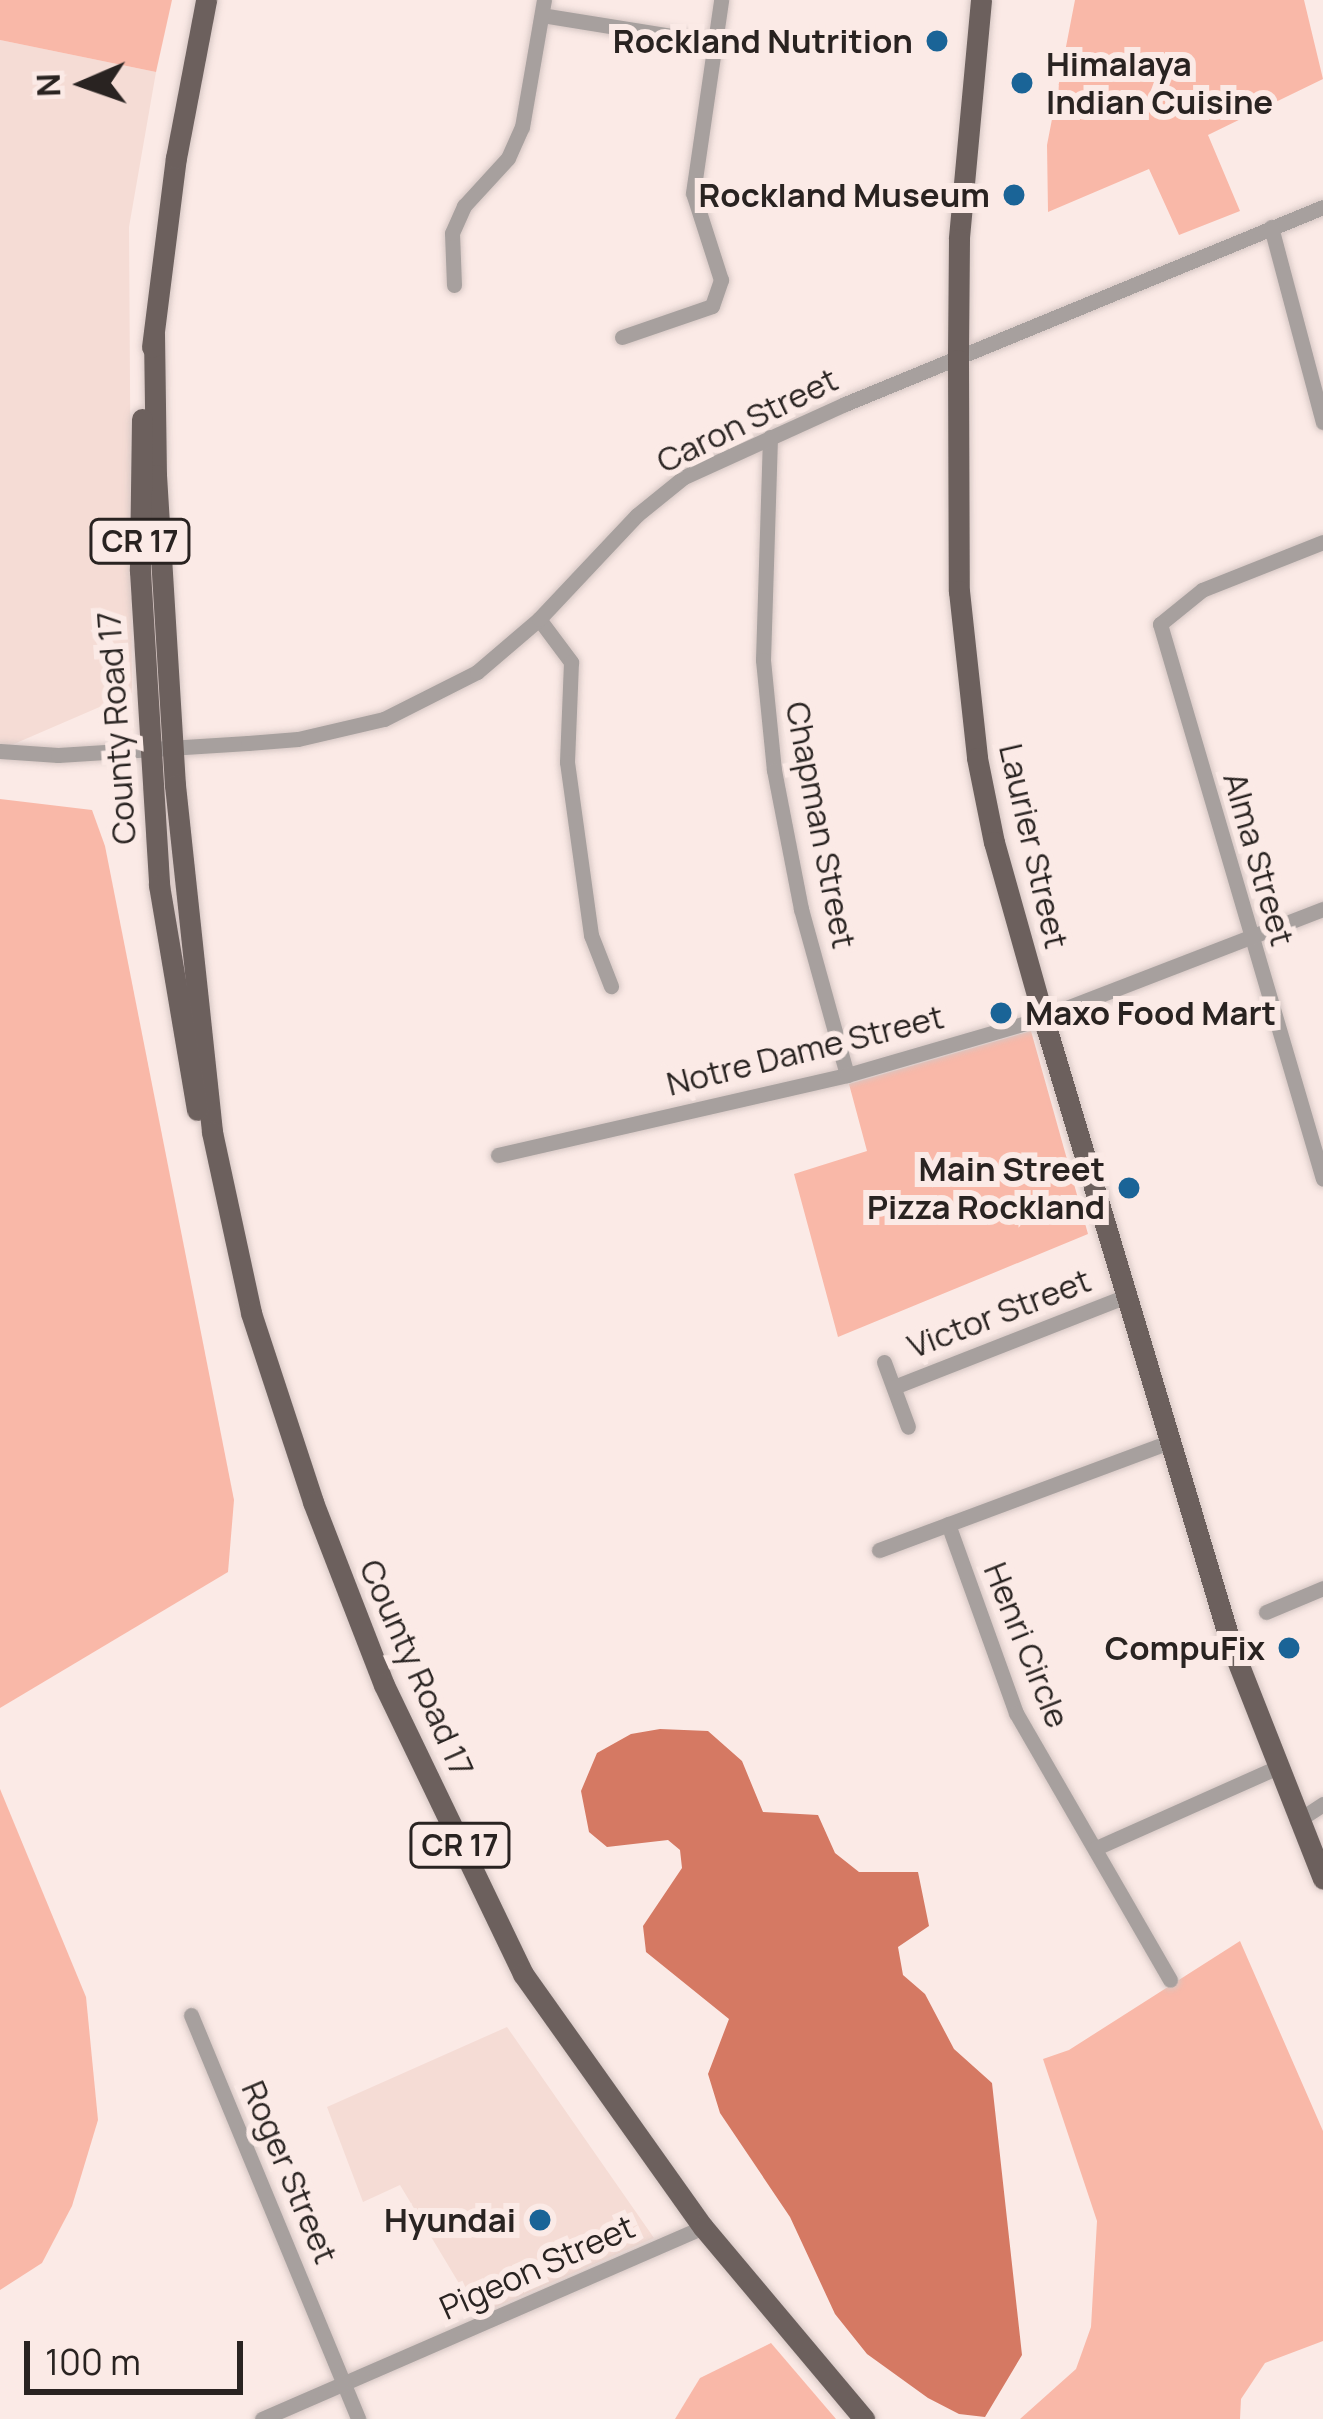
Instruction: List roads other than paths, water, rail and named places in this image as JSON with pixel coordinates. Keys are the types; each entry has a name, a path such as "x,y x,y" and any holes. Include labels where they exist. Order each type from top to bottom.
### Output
{"main road":[{"name":"County Road 17","path":"206,0 176,158 142,408 139,488 148,748 159,885 202,1135 222,1184"},
{"name":"Laurier Street","path":"981,0 959,239 958,360 959,591 976,758 1043,1017 1242,1679 1323,1878"},
{"name":"County Road 17","path":"154,334 156,475 186,926 222,1184 250,1313 313,1502 384,1685 523,1974 704,2227 864,2419"}],"street":[{"path":"622,338 712,306 721,280 693,193 721,0"},
{"path":"454,285 452,232 464,206 508,158 523,127 543,8 713,44"},
{"name":"Caron Street","path":"0,752 58,755 298,739 384,719 477,671 539,619 670,487 770,437 1323,207"},
{"path":"1271,227 1323,422"},
{"name":"Chapman Street","path":"770,437 764,490 763,660 774,770 801,909 847,1076"},
{"name":"Alma Street","path":"1323,542 1202,590 1160,624 1323,1179"},
{"path":"539,619 571,662 567,762 591,935 611,986"},
{"name":"Notre Dame Street","path":"498,1155 847,1076 1043,1017 1252,941 1323,909"},
{"name":"Victor Street","path":"894,1387 1126,1296"},
{"name":"Victor Street","path":"884,1362 908,1427"},
{"path":"879,1550 1170,1442"},
{"name":"Henri Circle","path":"948,1524 1016,1713 1170,1980"},
{"path":"1266,1612 1323,1588"},
{"path":"1096,1848 1276,1768"},
{"path":"1298,1821 1323,1804"},
{"name":"Roger Street","path":"191,2015 358,2419"},
{"name":"Pigeon Street","path":"262,2419 704,2227"}],"place":[{"name":"Rockland Nutrition","path":"937,41"},
{"name":"Himalaya Indian Cuisine","path":"1022,83"},
{"name":"Rockland Museum","path":"1014,195"},
{"name":"Maxo Food Mart","path":"1001,1013"},
{"name":"Main Street Pizza Rockland","path":"1129,1188"},
{"name":"CompuFix","path":"1289,1648"},
{"name":"Hyundai","path":"540,2220"}]}
